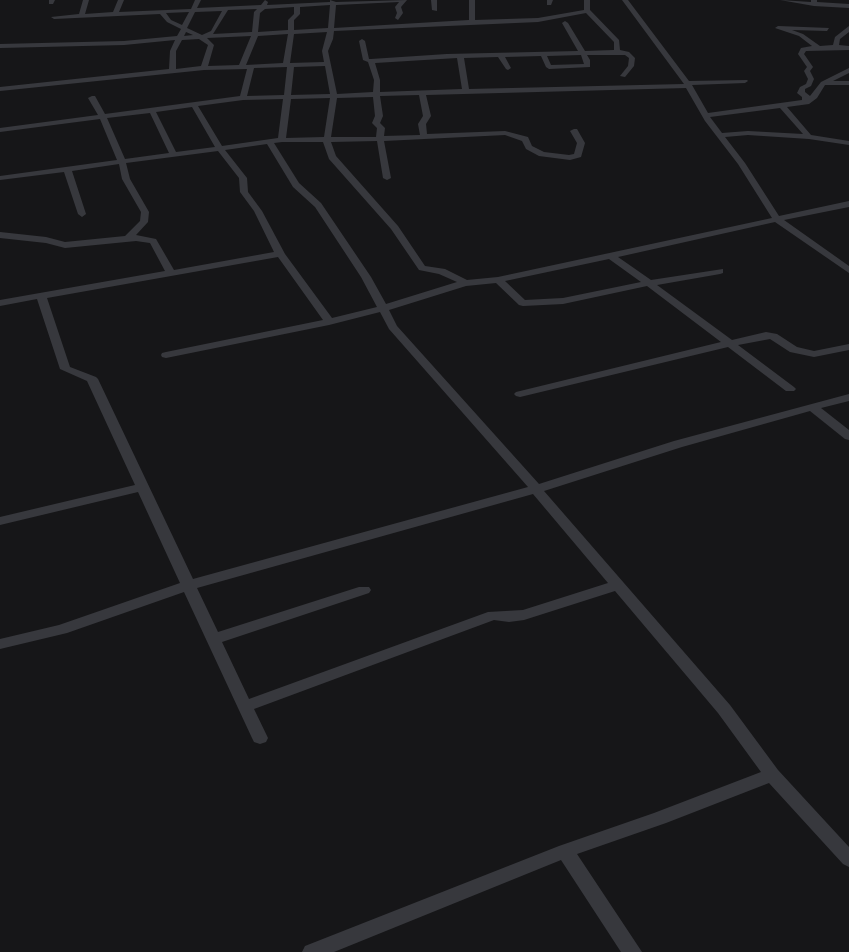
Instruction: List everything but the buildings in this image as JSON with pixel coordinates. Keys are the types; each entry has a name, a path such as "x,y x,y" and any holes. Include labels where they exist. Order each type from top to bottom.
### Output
{"street":[{"path":"82,16 86,0"},
{"path":"116,13 121,0"},
{"path":"172,71 173,51 198,0"},
{"path":"54,17 225,8 265,3 297,4 402,0"},
{"path":"398,18 400,13 398,7 402,0"},
{"path":"434,0 434,10"},
{"path":"472,0 472,22"},
{"path":"586,0 587,11 617,41 617,52"},
{"path":"625,0 656,44 688,84 706,115 741,163 777,219 849,270"},
{"path":"783,0 849,6"},
{"path":"332,2 330,39 325,51 334,96 327,141 332,157 395,228 410,254 422,268 442,271 465,283"},
{"path":"242,67 255,34 257,12 265,3"},
{"path":"297,4 297,14 291,20 288,98 276,141 296,185 318,205 366,277 393,326 536,489 724,709 772,775 849,859"},
{"path":"201,37 213,32 225,13 225,8"},
{"path":"161,11 169,21 201,37 211,45 204,68"},
{"path":"0,46 124,42 498,20 538,20 587,11"},
{"path":"498,20 503,30"},
{"path":"543,54 548,67 578,68 588,66 583,53 565,23"},
{"path":"817,47 801,35 778,28 826,29"},
{"path":"836,47 836,38 845,33 849,28"},
{"path":"362,41 366,60 371,61 460,56 627,53 632,58 631,66 623,76"},
{"path":"806,102 806,96 800,93 802,88 809,85 811,79 807,71 810,67 801,54 803,49 817,47 849,48"},
{"path":"460,56 466,92"},
{"path":"501,56 508,68"},
{"path":"371,61 376,80 379,116 376,123 381,128 380,139 387,178"},
{"path":"0,89 204,68 328,64"},
{"path":"243,98 250,67"},
{"path":"706,115 806,102 814,96 823,83 849,70"},
{"path":"0,130 243,98 466,92 744,81"},
{"path":"823,83 849,83"},
{"path":"422,93 426,116 422,124 424,137"},
{"path":"92,98 103,117 122,162 126,179 145,212 144,222 128,238"},
{"path":"194,104 220,149 243,178 244,192 258,211 280,254 330,322"},
{"path":"783,106 809,137"},
{"path":"152,110 174,155"},
{"path":"0,178 276,141 327,141 505,133 525,139 529,147 542,154 570,158 578,155 581,143 574,131"},
{"path":"720,135 748,133 809,137 849,143"},
{"path":"67,169 82,214"},
{"path":"166,355 330,322 384,308 465,283 498,280 849,204"},
{"path":"0,235 46,240 65,245 83,245 128,238 153,241 171,273"},
{"path":"0,303 280,254"},
{"path":"611,256 790,389"},
{"path":"498,280 524,303 563,301 649,283 720,271"},
{"path":"41,295 65,369 92,379 260,738"},
{"path":"520,394 728,342 766,335 773,336 794,350 814,354 849,347"},
{"path":"0,644 62,629 189,585 536,489 678,444 849,397"},
{"path":"812,407 849,436"},
{"path":"0,521 143,487"},
{"path":"246,706 493,615 524,615 617,584"},
{"path":"214,639 364,590"},
{"path":"312,952 338,948 565,851 660,818 772,775"},
{"path":"565,851 632,952"}]}
